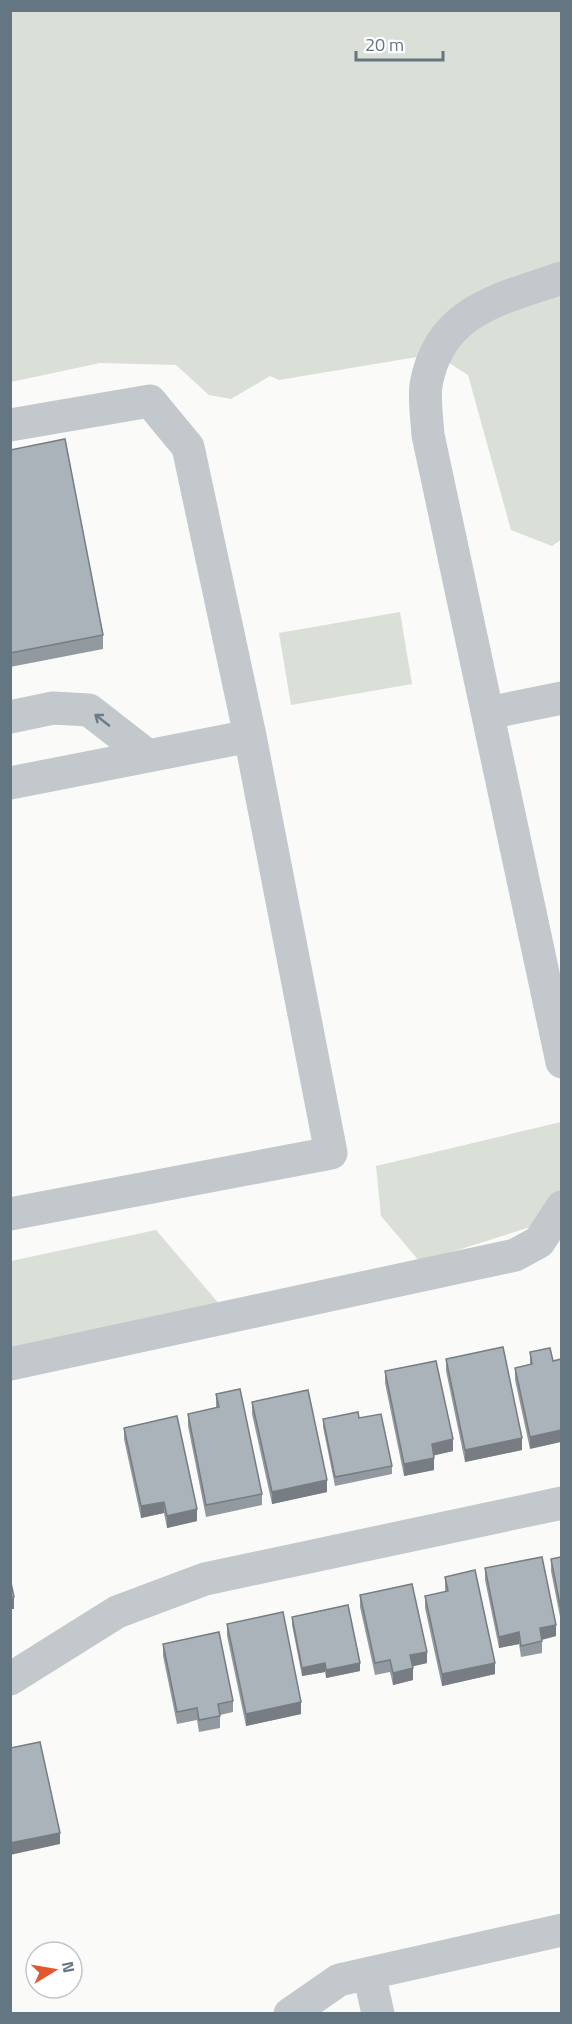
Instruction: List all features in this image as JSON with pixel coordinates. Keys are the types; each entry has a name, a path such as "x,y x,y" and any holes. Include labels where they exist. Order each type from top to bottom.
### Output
{"street":[{"path":"561,278 492,301 452,327 439,344 426,386 428,435 561,1062"},
{"path":"10,425 150,401 188,447 250,736 331,1153 10,1214"},
{"path":"488,713 561,698"},
{"path":"10,717 54,708 89,710 148,756"},
{"path":"10,783 250,736"},
{"path":"10,1364 515,1255 539,1242 561,1208"},
{"path":"10,1679 117,1612 205,1579 561,1503"},
{"path":"290,2013 339,1980 561,1930"},
{"path":"369,1973 378,2013"}],"shaded area":[{"path":"11,11 561,11 562,539 552,546 511,530 468,375 435,354 279,380 270,376 231,399 209,395 176,365 100,363 11,382"},
{"path":"400,612 412,684 291,705 279,633"},
{"path":"561,1122 561,1213 527,1228 420,1262 381,1216 376,1166"},
{"path":"156,1230 227,1313 11,1371 11,1261"}],"building":[{"path":"65,439 103,635 10,653 10,450"},
{"path":"503,1347 522,1438 465,1450 446,1359"},
{"path":"550,1348 553,1361 561,1359 561,1430 530,1437 515,1368 532,1364 530,1352"},
{"path":"436,1361 453,1439 432,1444 434,1458 404,1464 385,1371"},
{"path":"240,1389 262,1494 206,1505 188,1414 219,1407 216,1394"},
{"path":"308,1390 327,1480 272,1492 252,1402"},
{"path":"358,1412 359,1418 381,1414 392,1466 335,1477 323,1419"},
{"path":"177,1416 197,1509 167,1516 164,1502 141,1506 124,1428"},
{"path":"542,1557 556,1625 540,1628 542,1641 521,1646 519,1632 499,1637 485,1568"},
{"path":"561,1557 561,1610 551,1559"},
{"path":"475,1570 495,1663 442,1674 425,1596 448,1591 445,1577"},
{"path":"10,1578 14,1597 10,1598"},
{"path":"412,1584 427,1652 410,1655 413,1668 393,1673 390,1660 375,1663 360,1595"},
{"path":"348,1605 360,1663 326,1670 325,1663 302,1668 292,1617"},
{"path":"283,1612 301,1702 246,1714 227,1624"},
{"path":"219,1632 233,1701 218,1704 220,1716 199,1720 197,1708 177,1712 163,1644"},
{"path":"40,1742 60,1833 10,1843 10,1748"}]}
